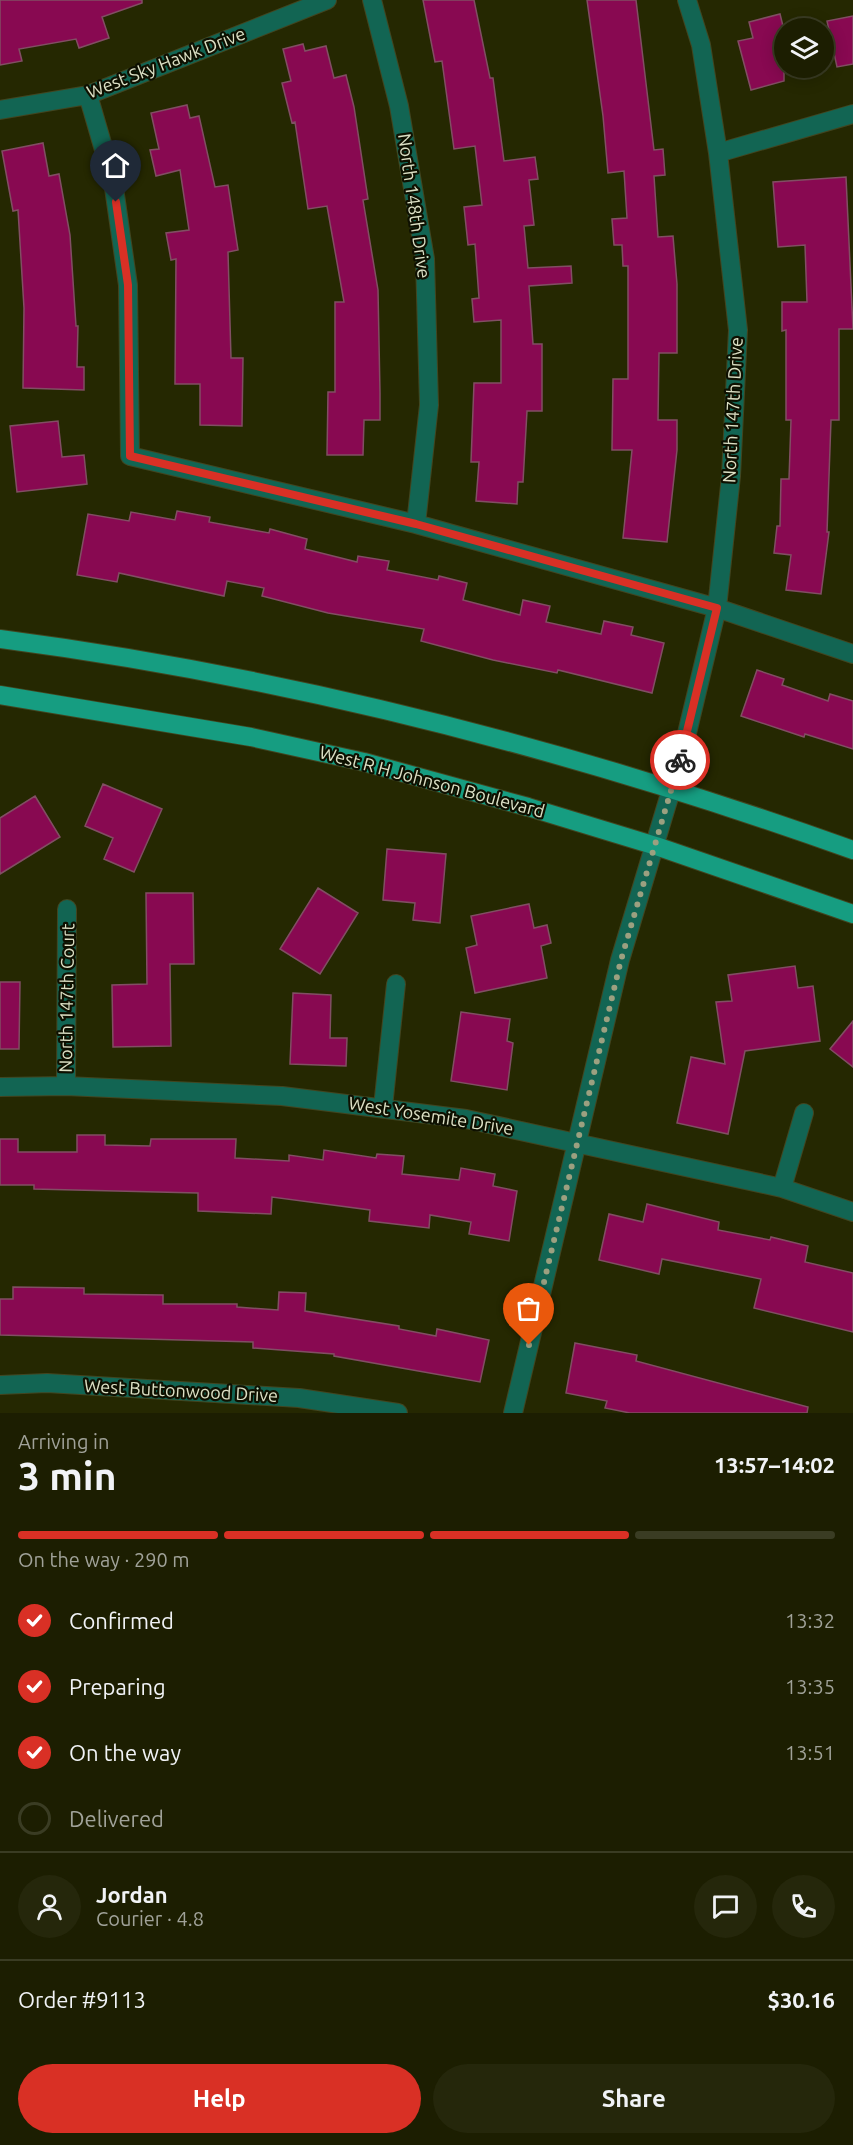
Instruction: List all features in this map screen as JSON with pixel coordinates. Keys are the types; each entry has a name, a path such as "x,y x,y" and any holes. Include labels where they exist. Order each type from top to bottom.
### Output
{"main road":[{"path":"0,639 144,659 332,697 437,723 672,790 853,850"},
{"name":"West R H Johnson Boulevard","path":"0,695 251,737 364,762 528,807 656,846 853,914"}],"street":[{"name":"West Sky Hawk Drive","path":"0,110 88,95 327,0"},
{"name":"North 148th Drive","path":"372,0 399,106 426,259 429,405 416,524"},
{"name":"North 147th Drive","path":"513,1413 621,960 672,790 717,608 731,476 738,330 718,153 701,45 687,0"},
{"path":"88,95 114,181 128,285 130,456 416,524 717,608 853,654"},
{"path":"718,153 853,114"},
{"name":"North 147th Court","path":"66,1086 67,909"},
{"path":"383,1107 396,984"},
{"name":"West Yosemite Drive","path":"0,1087 66,1086 282,1096 466,1119 577,1141 782,1188 853,1212"},
{"path":"782,1188 804,1113"},
{"name":"West Buttonwood Drive","path":"0,1385 47,1383 299,1398 398,1413"}],"building":[{"path":"0,0 142,0 142,3 102,17 109,38 79,48 76,39 19,49 22,61 0,65"},
{"path":"423,0 474,0 490,78 493,78 504,161 535,157 538,179 529,180 534,225 524,226 528,268 571,266 572,283 529,286 533,344 542,344 542,411 527,411 523,482 518,482 517,504 476,501 479,462 471,462 474,383 501,383 501,320 474,322 472,299 479,298 475,244 468,245 464,207 482,205 475,146 454,149 442,61 435,62"},
{"path":"587,0 636,0 654,150 663,149 665,175 654,176 658,237 673,236 677,284 677,353 659,353 658,420 677,420 677,450 667,542 623,538 632,450 612,450 613,379 628,379 628,266 623,266 622,245 614,245 612,219 627,218 624,171 608,173 603,116"},
{"path":"780,14 781,18 774,18 774,78 784,78 784,81 751,90 738,41 753,38 749,22"},
{"path":"853,16 853,64 837,67 834,53 834,20"},
{"path":"303,44 305,51 326,46 334,78 346,75 354,107 368,199 363,200 378,290 380,420 364,420 363,455 327,455 328,392 335,392 335,302 344,302 327,206 308,209 295,122 292,123 282,83 291,81 283,49"},
{"path":"187,105 190,118 199,116 215,187 228,185 238,250 228,252 231,358 243,358 242,426 200,425 200,384 175,384 176,259 171,260 166,233 189,230 180,170 156,176 150,150 159,149 151,113"},
{"path":"43,143 49,176 59,174 70,235 76,326 78,326 77,367 84,367 84,390 23,388 24,308 18,210 13,211 2,151"},
{"path":"846,177 853,329 839,329 839,420 831,420 827,532 829,532 821,594 786,590 791,555 774,553 777,526 780,526 781,479 789,479 791,420 786,420 786,330 782,331 782,302 807,302 805,245 778,247 773,182"},
{"path":"58,421 62,457 84,455 87,484 17,492 10,426"},
{"path":"177,511 210,517 209,522 269,533 270,529 307,539 305,549 357,562 358,556 389,561 387,570 438,580 439,576 467,583 463,600 520,615 523,600 550,606 546,622 601,634 604,621 633,627 631,635 664,643 652,693 558,670 557,673 493,660 421,641 424,629 328,613 262,596 264,588 227,581 224,596 119,573 117,582 77,575 88,514 129,521 131,512 175,520"},
{"path":"757,670 784,679 782,685 828,701 830,694 853,701 853,749 805,734 804,737 741,716"},
{"path":"103,784 162,809 134,872 104,859 113,838 85,826"},
{"path":"35,796 60,837 0,874 0,818"},
{"path":"387,849 446,854 440,923 413,920 415,903 383,900"},
{"path":"318,888 358,913 320,974 280,949"},
{"path":"146,893 193,893 194,964 170,964 171,1046 113,1047 112,985 147,984"},
{"path":"529,904 534,928 547,925 551,943 541,946 547,978 475,993 466,948 477,945 471,916"},
{"path":"795,966 798,988 813,986 820,1041 745,1051 728,1134 677,1123 691,1057 725,1064 716,1002 732,1001 728,975"},
{"path":"0,982 20,982 19,1049 0,1049"},
{"path":"293,993 331,995 330,1038 347,1038 346,1066 290,1064"},
{"path":"461,1012 510,1019 507,1041 513,1043 507,1090 451,1081"},
{"path":"853,1021 853,1067 830,1049"},
{"path":"77,1135 105,1135 105,1145 150,1146 151,1139 236,1139 235,1158 289,1161 289,1155 323,1160 324,1150 376,1158 377,1154 404,1156 402,1174 459,1180 461,1168 495,1174 493,1186 517,1191 509,1241 469,1234 471,1222 430,1215 429,1228 369,1221 370,1210 272,1197 271,1214 198,1211 198,1193 34,1189 34,1185 0,1185 0,1139 18,1139 18,1152 77,1152"},
{"path":"647,1204 719,1222 718,1230 770,1240 771,1237 808,1246 805,1262 853,1273 853,1332 754,1308 761,1279 662,1259 659,1274 599,1260 609,1214 643,1222"},
{"path":"13,1287 84,1288 84,1294 163,1295 163,1304 237,1304 237,1307 278,1310 279,1292 306,1293 305,1311 399,1326 399,1329 436,1336 437,1329 489,1340 480,1382 334,1356 334,1354 253,1348 253,1342 0,1335 0,1299 13,1299"},
{"path":"575,1343 637,1355 636,1361 808,1407 807,1413 630,1413 605,1408 607,1401 566,1393"}],"way so far":[{"path":"529,1345 621,960 644,889 680,760"}],"route":[{"path":"116,202 128,285 130,456 416,524 717,608 680,760"}]}
